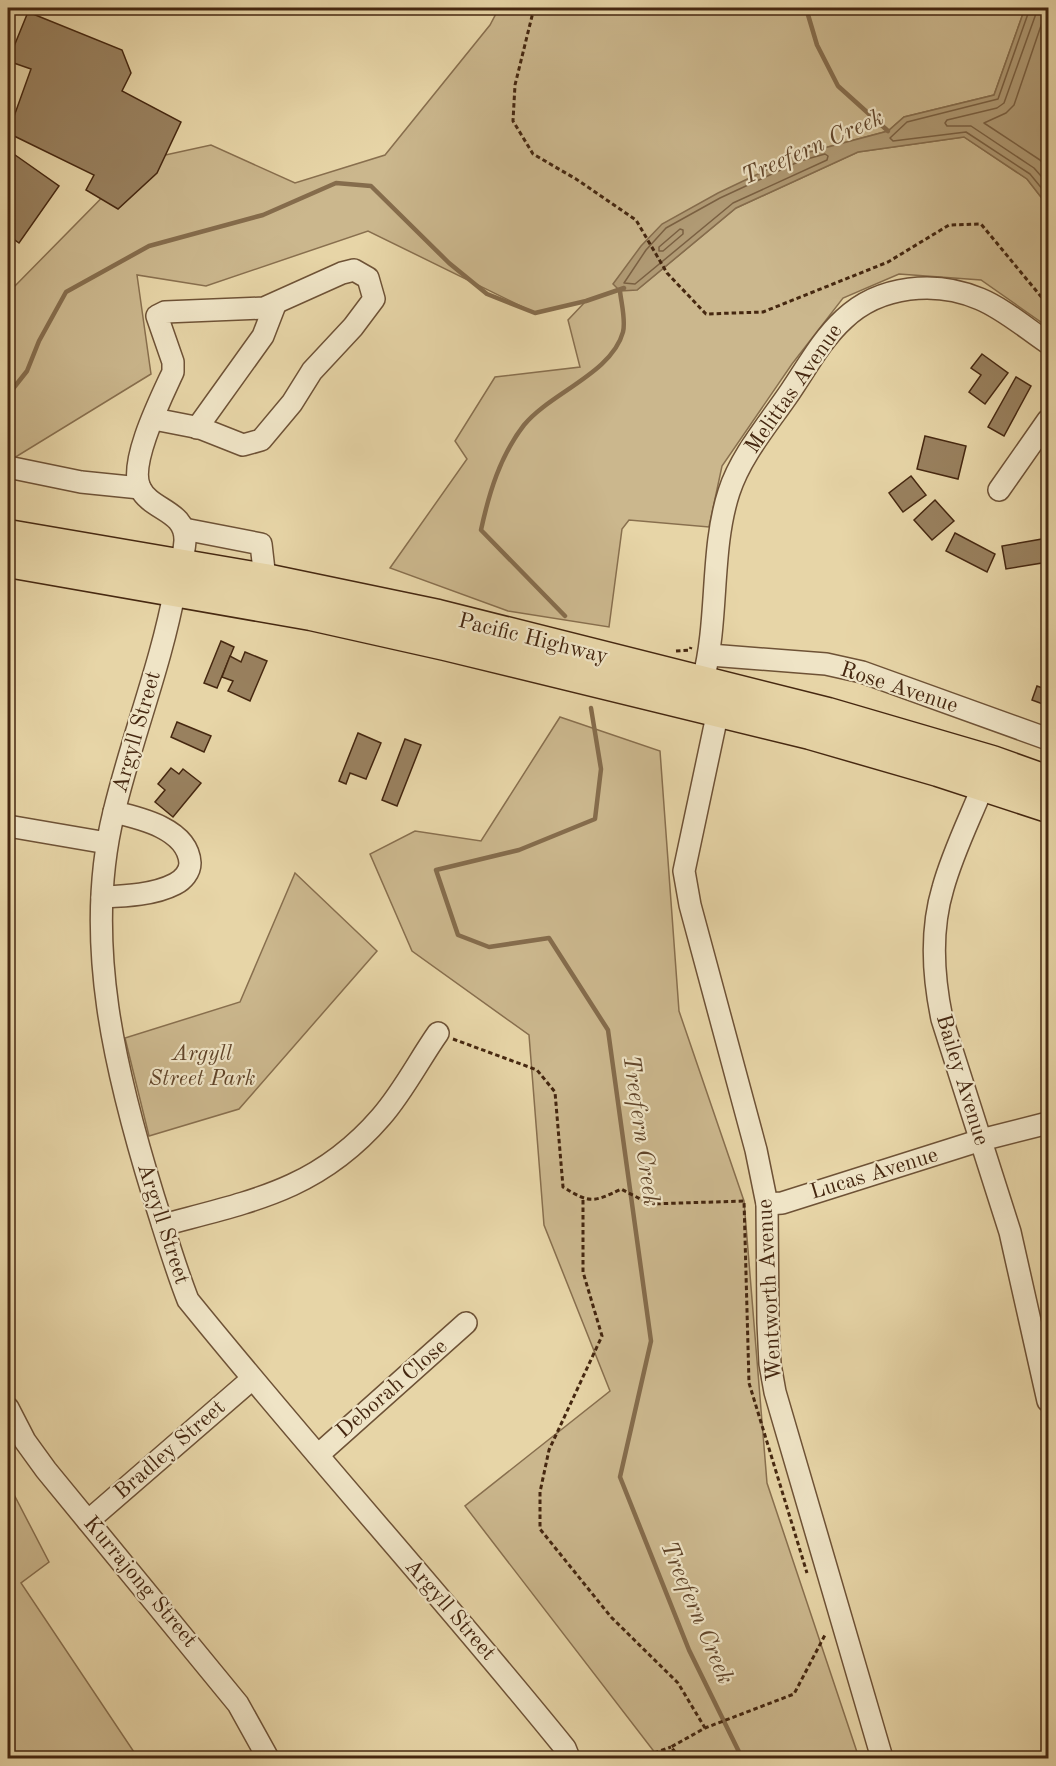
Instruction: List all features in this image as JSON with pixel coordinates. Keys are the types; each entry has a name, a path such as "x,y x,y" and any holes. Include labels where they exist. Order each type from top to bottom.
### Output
{"highway":[{"name":"Pacific Highway","path":"8,535 398,634 718,711 889,756 1048,781"},
{"name":"Pacific Highway","path":"8,562 178,577 265,579 707,668 988,773 1048,807"}],"street":[{"path":"154,419 197,428 243,445 261,440 292,403 312,371 374,299 368,278 354,270 264,308 160,312 157,316 173,362 173,372 154,419 138,459 140,488 147,497 169,511 184,529 261,544 265,579"},
{"name":"Melittas Avenue","path":"707,668 722,525 729,492 744,460 824,342 845,318 876,299 904,290 947,288 981,299 1048,343"},
{"path":"197,428 263,336 275,304"},
{"path":"999,490 1048,420"},
{"path":"8,467 81,482 140,488"},
{"name":"Argyll Street","path":"184,529 185,543 170,618 114,812 102,897 105,982 114,1042 131,1123 188,1300 368,1516 471,1632 565,1748 569,1758"},
{"name":"Rose Avenue","path":"707,668 826,664 862,672 1048,738"},
{"name":"Wentworth Avenue","path":"718,711 684,871 690,905 756,1150 767,1204 768,1323 770,1364 775,1392 882,1758"},
{"name":"Bailey Avenue","path":"988,773 942,888 934,954 936,989 942,1019 1010,1232 1048,1401"},
{"path":"102,897 147,892 173,885 186,875 190,866 185,846 170,833 138,818 114,812"},
{"path":"8,826 108,843"},
{"path":"163,1225 284,1190 331,1165 351,1149 383,1115 438,1033"},
{"name":"Lucas Avenue","path":"767,1204 782,1203 981,1140 1048,1123"},
{"name":"Deborah Close","path":"318,1455 466,1323"},
{"name":"Bradley Street","path":"88,1521 252,1379"},
{"name":"Kurrajong Street","path":"8,1408 40,1462 238,1704 268,1758"}],"path":[{"path":"534,8 515,85 513,121 533,154 576,179 636,220 667,273 706,314 763,312 888,262 949,225 981,224 1048,305"},
{"path":"438,1033 537,1070 555,1092 563,1186 583,1200 599,1200 621,1189 650,1204 744,1201 749,1383 809,1577"},
{"path":"583,1200 584,1272 602,1336 549,1450 540,1492 540,1529 610,1617 678,1683 705,1728"},
{"path":"640,1758 671,1747 705,1728 794,1694 826,1634 823,1622"},
{"path":"671,1747 680,1758"}],"green space":[{"path":"499,8 1025,8 994,95 904,117 888,131 798,155 637,290 736,208 858,152 964,137 1027,179 1048,206 1048,327 981,280 899,274 843,298 792,364 722,466 709,527 629,520 622,529 609,627 508,611 390,568 467,459 455,441 495,377 580,367 568,320 585,302 535,313 368,231 206,286 137,275 151,374 14,458 8,459 8,293 138,161 211,145 295,183 385,155 490,25"},
{"path":"560,717 660,751 679,1011 744,1201 767,1483 859,1758 659,1758 465,1506 610,1391 544,1225 529,1035 412,951 370,854 415,831 481,841"},
{"name":"Argyll Street Park","path":"295,873 377,951 239,1109 149,1136 125,1038 240,1002"},
{"path":"8,1483 49,1562 21,1583 138,1758 8,1758"}],"water":[{"path":"1025,8 1048,8 1048,206 1027,179 964,137 858,152 736,208 637,290 620,291 613,284 641,246 662,224 718,193 798,155 888,131 904,117 994,95"}],"building":[{"path":"28,12 122,50 131,73 122,91 181,122 157,173 118,209 86,190 94,175 8,133 31,69 8,61"},
{"path":"8,150 59,186 19,243 8,235"},
{"path":"982,354 1008,373 985,404 969,392 981,375 971,368"},
{"path":"1016,377 1031,386 1004,436 988,427"},
{"path":"925,436 966,446 958,479 917,469"},
{"path":"911,476 926,495 903,512 889,493"},
{"path":"935,500 954,521 932,540 914,520"},
{"path":"955,533 995,554 987,572 946,551"},
{"path":"1048,538 1048,562 1006,569 1002,546"},
{"path":"221,641 234,647 217,688 204,683"},
{"path":"245,652 267,661 250,701 228,691 233,681 222,677 230,656 241,662"},
{"path":"1037,686 1048,690 1048,706 1032,700"},
{"path":"177,722 211,736 204,752 171,737"},
{"path":"358,733 381,743 366,779 350,773 346,784 339,781"},
{"path":"405,739 421,745 397,806 382,800"},
{"path":"171,768 179,774 183,769 201,783 173,817 155,802 165,790 158,784"}],"waterway":[{"path":"806,8 817,45 838,86 888,131"},
{"path":"8,395 27,371 39,341 66,292 149,246 263,215 336,183 371,186 449,263 487,294 535,313 586,301 624,288"},
{"path":"565,616 481,530 502,462 524,425 535,413 594,371 617,346 624,327 620,291"},
{"name":"Treefern Creek","path":"591,708 601,769 595,819 519,850 436,870 458,935 489,947 549,938 608,1030 651,1341 620,1477 689,1650 742,1758"}]}
